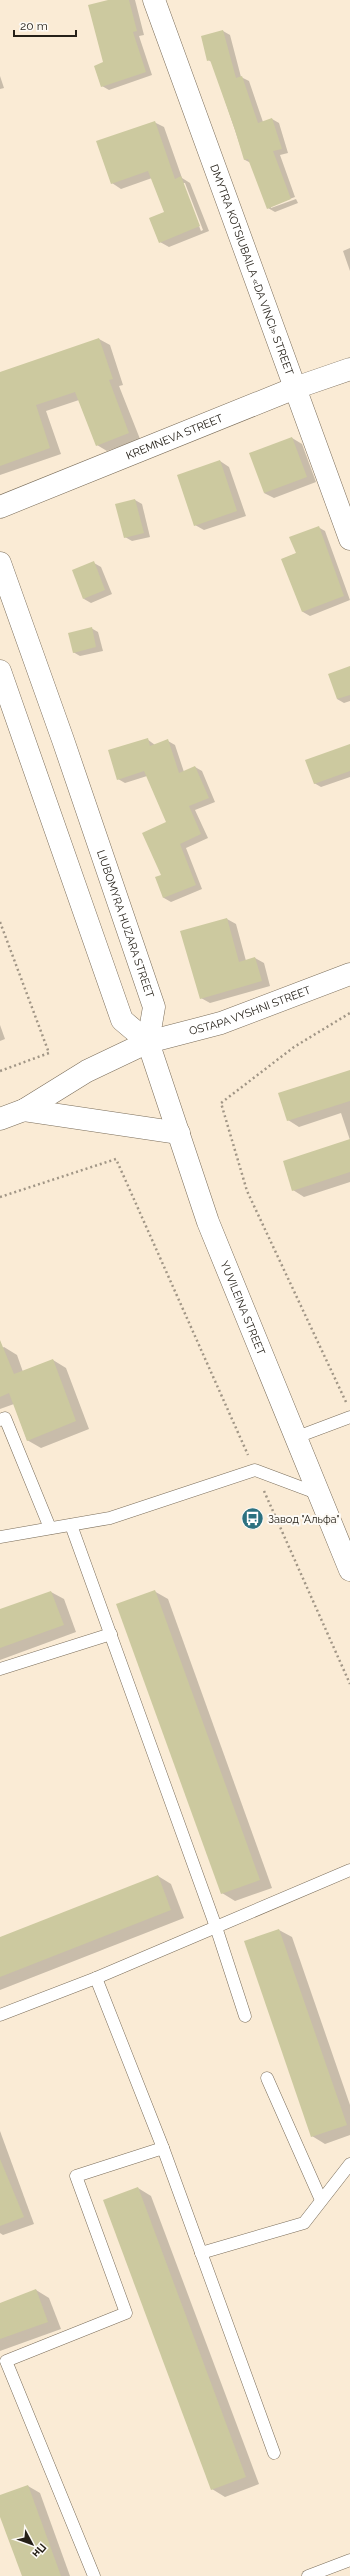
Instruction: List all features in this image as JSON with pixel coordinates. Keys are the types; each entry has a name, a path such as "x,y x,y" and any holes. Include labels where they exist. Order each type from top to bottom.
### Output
{"street":[{"name":"DMYTRA KOTSIUBAILA «DA VINCI» STREET","path":"154,0 350,539"},
{"name":"KREMNEVA STREET","path":"0,507 295,388 350,370"},
{"name":"LIUBOMYRA HUZARA STREET","path":"0,563 63,740 154,1007 148,1042"},
{"path":"0,671 122,1020 148,1042"},
{"name":"OSTAPA VYSHNI STREET","path":"24,1110 87,1071 148,1042 221,1022 350,974"},
{"name":"YUVILEINA STREET","path":"148,1042 208,1222 235,1292 321,1495 350,1570"},
{"path":"0,1119 24,1110 179,1133"}],"lane":[{"path":"297,1437 350,1417"},
{"path":"0,1420 5,1418 50,1528"},
{"path":"0,1537 110,1518 255,1470 321,1495"},
{"path":"71,1525 216,1927 245,2016"},
{"path":"0,1669 111,1634"},
{"path":"0,2015 96,1978 350,1870"},
{"path":"96,1978 163,2148 274,2453"},
{"path":"268,2078 321,2200"},
{"path":"94,2576 3,2362 126,2313 76,2176 163,2148"},
{"path":"202,2253 304,2222 350,2164"},
{"path":"308,2576 350,2560"}],"path":[{"path":"0,922 49,1053 0,1071"},
{"path":"347,1404 247,1190 221,1103 294,1047 350,1013"},
{"path":"0,1197 116,1159 350,1684"}],"building":[{"path":"108,0 129,0 137,31 133,32 146,72 101,87 94,66 103,62 88,5"},
{"path":"223,30 236,78 242,76 258,123 272,118 282,149 273,151 291,199 267,209 248,159 244,160 210,60 207,61 201,36"},
{"path":"155,121 175,179 181,176 200,226 159,243 149,218 164,212 148,171 111,184 96,141"},
{"path":"99,338 113,379 109,380 129,433 96,446 75,392 36,405 50,448 0,466 0,372"},
{"path":"292,437 307,477 264,493 249,453"},
{"path":"220,460 237,511 194,526 177,475"},
{"path":"135,499 144,533 124,538 115,504"},
{"path":"319,526 344,596 302,612 281,559 296,553 289,537"},
{"path":"94,561 105,590 83,599 72,570"},
{"path":"92,627 96,647 73,653 68,633"},
{"path":"350,666 350,695 337,699 328,674"},
{"path":"148,738 150,746 168,739 179,773 195,766 209,798 189,806 201,834 180,844 196,885 163,898 155,877 161,875 142,833 166,822 144,771 117,780 108,750"},
{"path":"350,744 350,771 314,784 305,760"},
{"path":"227,918 239,962 255,957 262,981 200,999 180,931"},
{"path":"350,1070 350,1101 287,1121 278,1093"},
{"path":"350,1139 350,1172 292,1191 283,1161"},
{"path":"0,1340 14,1374 53,1359 76,1421 27,1441 9,1393 0,1397"},
{"path":"155,1590 260,1880 221,1894 116,1604"},
{"path":"51,1591 64,1625 0,1648 0,1609"},
{"path":"158,1875 171,1910 0,1977 0,1937"},
{"path":"279,1929 347,2125 311,2137 244,1941"},
{"path":"0,2159 24,2217 0,2226"},
{"path":"138,2187 246,2477 211,2490 103,2200"},
{"path":"36,2289 48,2322 0,2339 0,2303"},
{"path":"28,2485 61,2576 22,2576 0,2517 0,2495"}],"place":[{"name":"Завод \"Альфа\"","path":"252,1519"}]}
